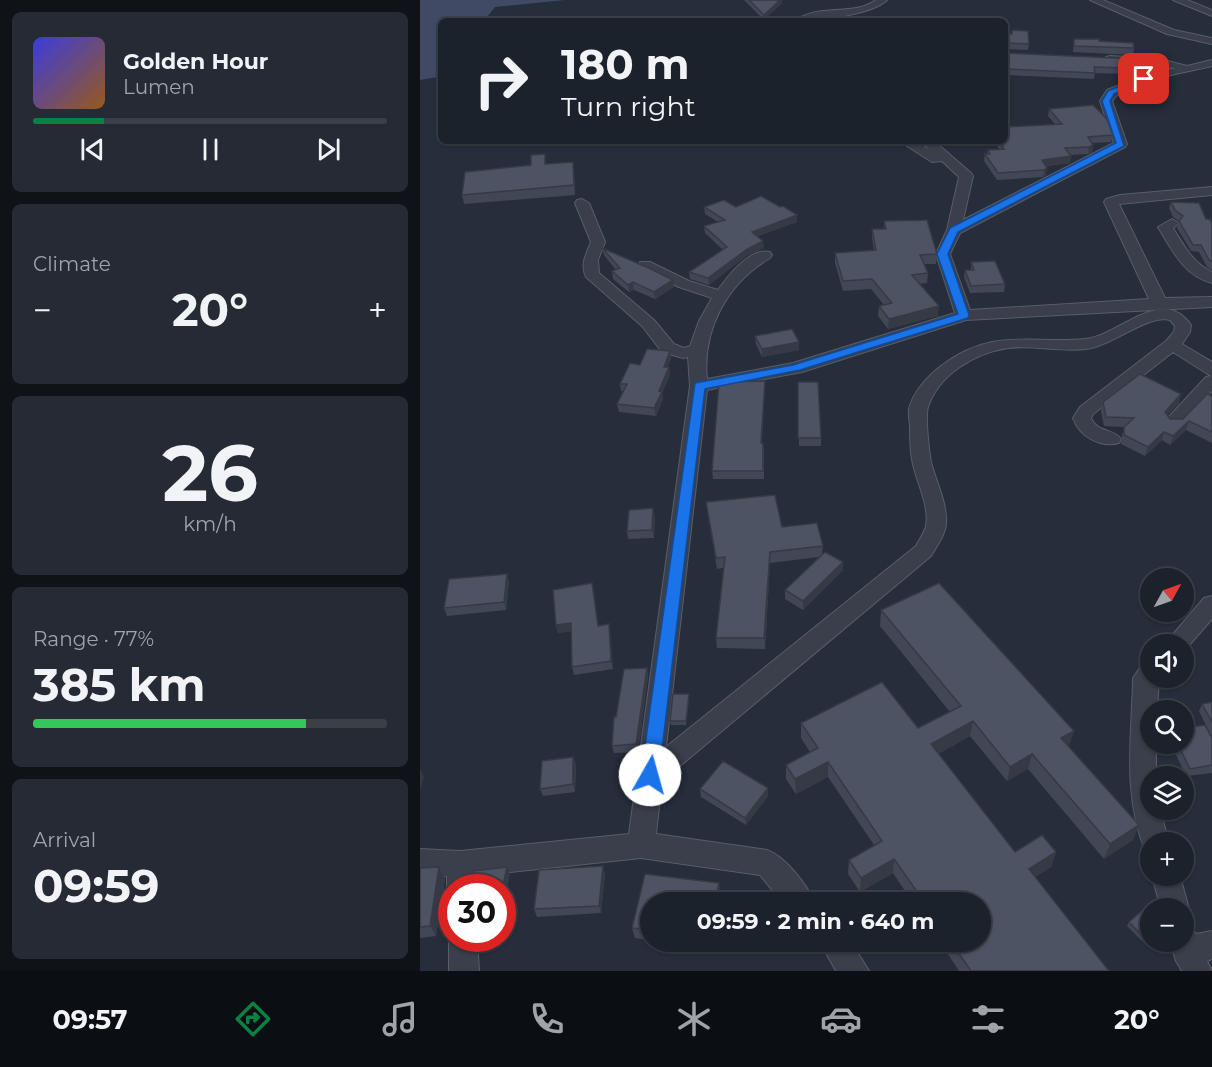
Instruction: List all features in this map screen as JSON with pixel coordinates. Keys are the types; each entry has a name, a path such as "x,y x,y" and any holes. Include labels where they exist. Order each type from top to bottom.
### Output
{"street":[{"path":"805,18 810,15 868,8 882,0"},
{"path":"1095,0 1171,32 1212,41"},
{"path":"1178,0 1212,13"},
{"path":"1102,58 1160,62 1191,67"},
{"path":"954,230 1121,144 1106,101 1111,92 1144,79 1212,63"},
{"path":"910,144 966,176"},
{"path":"930,144 966,176"},
{"path":"964,315 943,254 954,230 966,176"},
{"path":"1159,303 1111,202 1120,199 1212,191"},
{"path":"582,203 598,242 591,260 591,274 648,322 668,348 683,353 697,350"},
{"path":"1172,223 1166,227 1184,256 1197,272 1212,278"},
{"path":"642,845 699,386 697,350 720,296 750,261 765,255"},
{"path":"645,265 684,284 720,296"},
{"path":"699,386 796,368 964,315 1212,302"},
{"path":"650,775 924,551 936,526 935,508 921,459 918,409 933,380 962,358 982,349 1010,344 1086,344 1105,339 1153,315 1165,314 1176,318 1183,324 1182,332 1172,345 1086,411 1082,418 1084,427 1097,436 1112,439"},
{"path":"1172,345 1203,363 1212,371"},
{"path":"1173,422 1212,381"},
{"path":"1185,634 1212,604"},
{"path":"1145,688 1143,796 1153,832"},
{"path":"473,874 642,845 767,863 792,892"},
{"path":"420,862 455,874"},
{"path":"463,952 464,971"},
{"path":"841,952 855,971"}],"water":[{"path":"420,0 565,0 495,7 486,18 438,18 438,77 420,80"}],"building":[{"path":"749,0 780,0 764,15"},
{"path":"1012,30 1028,31 1029,44 1008,43 1008,33 1012,34"},
{"path":"1074,39 1133,43 1134,48 1074,46"},
{"path":"1008,53 1136,59 1136,62 1123,61 1125,68 1094,67 1095,73 1008,69"},
{"path":"1093,105 1107,119 1113,135 1088,137 1093,145 1089,147 1065,148 1071,156 1042,160 1047,168 1044,170 998,173 985,154 990,154 988,150 1004,149 1001,144 1008,144 1008,127 1062,124 1049,109"},
{"path":"545,154 545,164 573,162 574,185 462,195 465,172 531,165 531,155"},
{"path":"761,196 797,215 752,232 763,241 746,250 708,278 689,272 727,247 704,226 725,220 704,207 724,200 736,207"},
{"path":"1171,202 1199,203 1206,219 1210,219 1212,224 1212,261 1209,260 1201,245 1193,245 1179,221 1183,216 1175,210"},
{"path":"927,220 937,254 920,255 928,273 912,275 939,306 889,319 879,306 892,303 872,279 843,281 835,253 876,250 872,229 886,229 884,221"},
{"path":"602,248 673,280 654,292 633,282 628,285 612,271 620,268"},
{"path":"995,261 1005,284 971,286 965,270 974,270 971,262"},
{"path":"792,329 799,342 762,349 755,336"},
{"path":"647,349 670,351 664,367 669,367 659,391 662,392 654,408 617,404 627,384 620,384 630,363 640,365"},
{"path":"1140,374 1181,394 1165,412 1170,419 1183,419 1207,394 1212,396 1212,432 1189,421 1173,436 1164,432 1148,447 1124,435 1124,427 1134,418 1106,417 1103,402"},
{"path":"765,381 761,443 763,443 763,471 712,471 719,382"},
{"path":"798,382 818,382 821,438 798,438"},
{"path":"775,495 782,527 817,523 823,546 770,552 764,638 716,638 725,557 716,558 706,502"},
{"path":"653,508 652,530 627,531 629,510"},
{"path":"825,552 843,562 803,601 785,590"},
{"path":"507,574 504,602 444,608 449,579"},
{"path":"592,583 598,626 609,624 611,661 572,667 571,623 556,625 553,590"},
{"path":"939,583 1074,731 1061,738 1139,825 1110,844 1032,754 1010,767 973,721 931,744 1015,852 1042,835 1056,852 1029,869 1109,971 971,971 958,952 991,952 991,892 917,892 894,859 861,878 849,860 882,841 828,762 795,779 786,765 818,748 801,723 882,682 918,728 961,706 881,610"},
{"path":"647,668 636,744 612,746 614,717 616,717 624,669"},
{"path":"673,694 689,694 686,721 670,721"},
{"path":"1212,702 1212,722 1202,704"},
{"path":"1205,725 1212,738 1212,765 1194,768 1194,766 1189,766 1183,754 1194,754 1194,727"},
{"path":"573,757 573,784 540,789 542,761"},
{"path":"723,761 768,788 745,818 700,789"},
{"path":"603,866 599,906 534,909 539,870"},
{"path":"439,867 430,926 420,927 420,868"},
{"path":"507,867 505,874 473,874 473,871"},
{"path":"645,874 719,883 717,892 641,892"},
{"path":"640,895 640,929 632,928"},
{"path":"1140,912 1140,934 1129,922"}],"route":[{"path":"650,775 699,386 796,368 964,315 943,254 954,230 1121,144 1106,101 1111,92 1144,79"}]}
